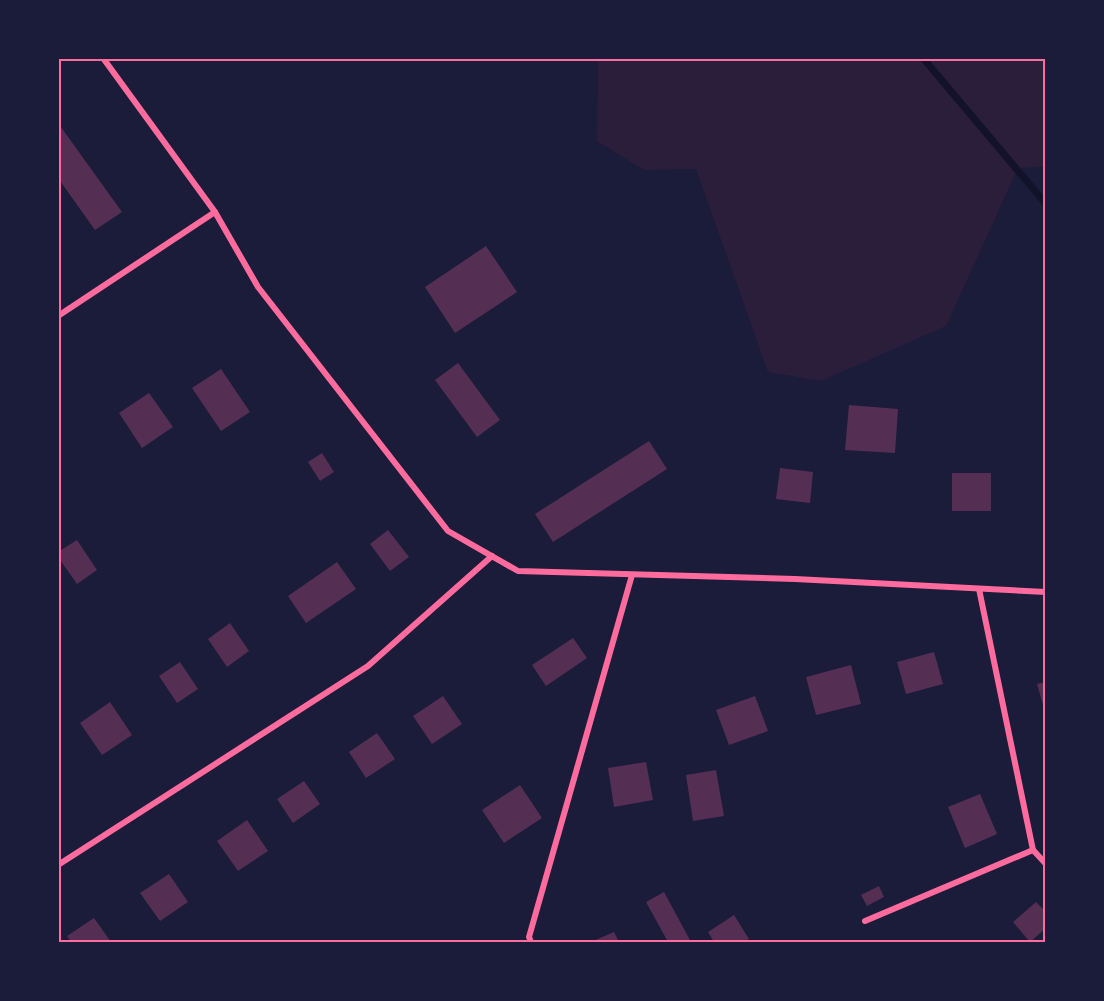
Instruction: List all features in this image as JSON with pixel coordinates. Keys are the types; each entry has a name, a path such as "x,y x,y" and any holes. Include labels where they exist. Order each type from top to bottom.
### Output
{"street":[{"path":"103,58 215,212 258,287 448,531 518,571 795,579 1046,592"},
{"path":"58,316 215,212"},
{"path":"58,865 368,666 492,556"},
{"path":"531,942 530,937 632,575"},
{"path":"979,589 1033,850 1046,864"},
{"path":"865,921 1033,850"}],"shaded area":[{"path":"598,59 1045,59 1045,167 1018,168 946,326 821,381 768,372 696,169 644,170 597,141"}],"building":[{"path":"58,123 122,212 95,230 58,178"},
{"path":"486,246 517,292 455,333 425,287"},
{"path":"458,363 500,420 477,437 435,380"},
{"path":"221,369 250,412 221,431 192,388"},
{"path":"149,393 173,427 142,448 119,413"},
{"path":"849,405 898,409 895,453 845,450"},
{"path":"649,441 667,469 553,542 535,514"},
{"path":"322,453 334,472 320,481 308,462"},
{"path":"780,468 813,472 810,503 776,499"},
{"path":"952,473 991,473 991,511 952,511"},
{"path":"388,530 409,557 390,571 370,544"},
{"path":"77,540 97,570 77,584 58,557 58,552"},
{"path":"337,562 356,589 306,623 288,596"},
{"path":"230,623 249,651 227,667 208,639"},
{"path":"573,638 587,658 546,686 532,665"},
{"path":"934,652 943,684 906,694 897,662"},
{"path":"180,662 198,689 177,703 159,676"},
{"path":"851,665 861,704 816,715 806,677"},
{"path":"1046,682 1046,712 1045,712 1037,684"},
{"path":"443,696 462,724 432,744 413,716"},
{"path":"755,696 768,731 729,745 716,710"},
{"path":"110,702 132,735 102,755 80,723"},
{"path":"377,733 395,759 366,778 349,752"},
{"path":"646,762 653,800 614,807 608,768"},
{"path":"716,770 724,816 693,821 686,775"},
{"path":"304,781 320,804 293,823 277,799"},
{"path":"520,785 542,818 504,843 482,810"},
{"path":"980,794 997,834 965,848 948,807"},
{"path":"247,820 268,851 238,871 217,841"},
{"path":"169,874 188,902 160,921 140,893"},
{"path":"879,886 884,897 867,906 861,895"},
{"path":"664,892 691,942 668,942 646,902"},
{"path":"1036,902 1046,912 1046,928 1030,942 1013,922"},
{"path":"734,915 749,939 743,942 714,942 708,932"},
{"path":"94,918 111,942 71,942 67,936"},
{"path":"614,932 619,942 591,942"}],"waterway":[{"path":"923,58 1046,204"}]}
